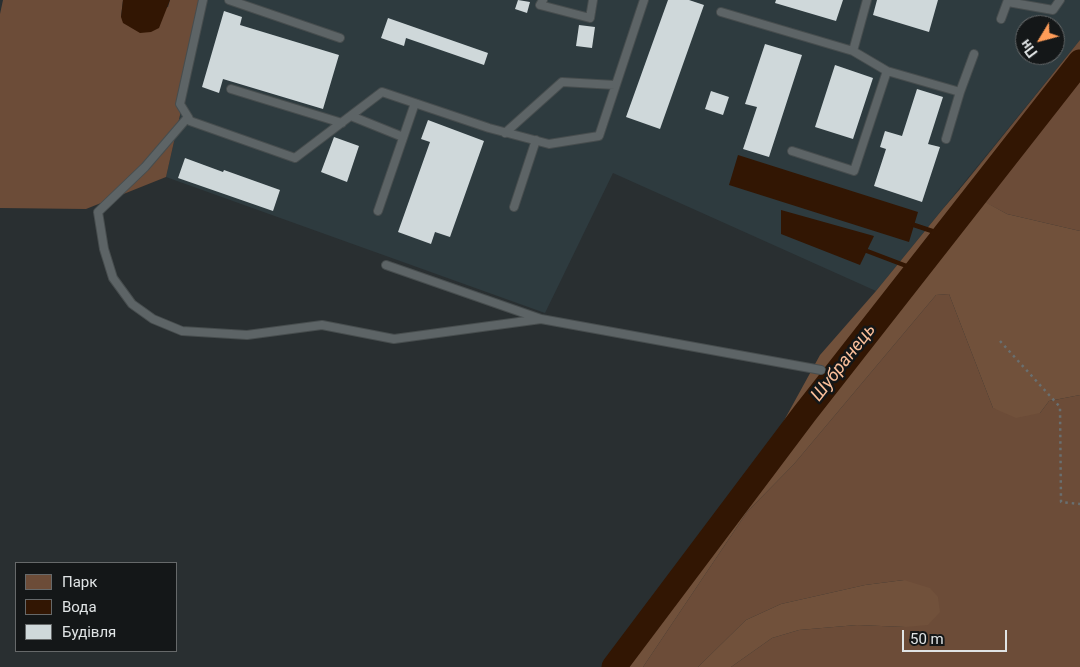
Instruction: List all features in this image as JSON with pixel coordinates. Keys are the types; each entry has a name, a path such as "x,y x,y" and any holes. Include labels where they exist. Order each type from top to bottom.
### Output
{"lane":[{"path":"204,0 180,104 190,121 295,158 382,92 505,132 549,144 599,136 644,0"},
{"path":"229,0 340,38"},
{"path":"543,0 540,5 590,18 593,0"},
{"path":"853,51 867,0"},
{"path":"1001,19 1008,1 1053,10 1060,0"},
{"path":"721,12 853,51 887,72 960,92"},
{"path":"946,139 974,54"},
{"path":"792,151 854,171 887,72"},
{"path":"505,132 562,82 615,86"},
{"path":"231,89 342,123"},
{"path":"378,211 415,103"},
{"path":"351,116 403,137"},
{"path":"188,117 145,167 98,212 104,249 113,278 132,304 153,319 182,331 247,335 322,325 394,340 541,319"},
{"path":"514,207 536,140"},
{"path":"386,265 541,319 822,370"}],"path":[{"path":"1000,341 1060,407 1061,502 1080,504"}],"shaded area":[{"path":"206,0 1080,0 1080,40 1065,58 1065,15 1015,15 1015,65 1060,65 876,291 613,173 545,313 166,177"},
{"path":"1080,49 1080,69 978,198 1007,214 1080,231 1080,395 1049,401 1040,413 1016,418 993,408 949,294 936,295 794,464 747,512 643,667 613,667 736,508 820,355"},
{"path":"904,580 930,588 938,597 940,612 928,625 905,627 857,625 799,630 772,638 731,667 698,667 746,620 781,604 865,585"}],"green space":[{"path":"3,0 123,0 121,17 168,7 170,0 206,0 166,177 86,209 0,208 0,14"},
{"path":"1080,40 1080,231 1007,214 960,189 1060,65 1065,65 1065,59"},
{"path":"949,294 993,408 1040,413 1049,401 1080,395 1080,667 731,667 772,638 799,630 857,625 905,627 904,580 865,585 781,604 746,620 698,667 643,667 747,512 794,464 936,295"}],"water":[{"path":"123,0 170,0 159,28 151,32 140,33 123,23 121,17"},
{"path":"738,155 918,212 909,242 729,185"},
{"path":"781,210 874,236 860,265 781,234"}],"building":[{"path":"518,0 530,2 527,13 515,9"},
{"path":"668,0 689,0 704,5 660,129 626,117"},
{"path":"776,0 843,0 836,21 775,3"},
{"path":"877,0 938,0 929,32 873,15"},
{"path":"224,11 242,17 240,25 339,55 323,109 223,79 219,93 202,87"},
{"path":"388,18 488,53 484,65 406,38 404,46 381,38"},
{"path":"579,25 595,27 592,48 576,46"},
{"path":"765,44 802,55 769,157 743,149 757,107 745,104"},
{"path":"835,65 873,78 853,139 815,127"},
{"path":"917,89 943,97 928,144 940,147 922,202 874,186 886,149 880,147 885,131 902,136"},
{"path":"711,91 729,97 723,115 705,109"},
{"path":"428,120 484,141 450,237 435,232 431,244 398,232 430,142 421,139"},
{"path":"334,137 359,146 347,182 321,172"},
{"path":"185,158 280,190 273,211 178,178"}],"waterway":[{"name":"Шубранець","path":"614,667 805,413 1080,62"},
{"path":"914,225 944,235"},
{"path":"867,251 917,270"}]}
